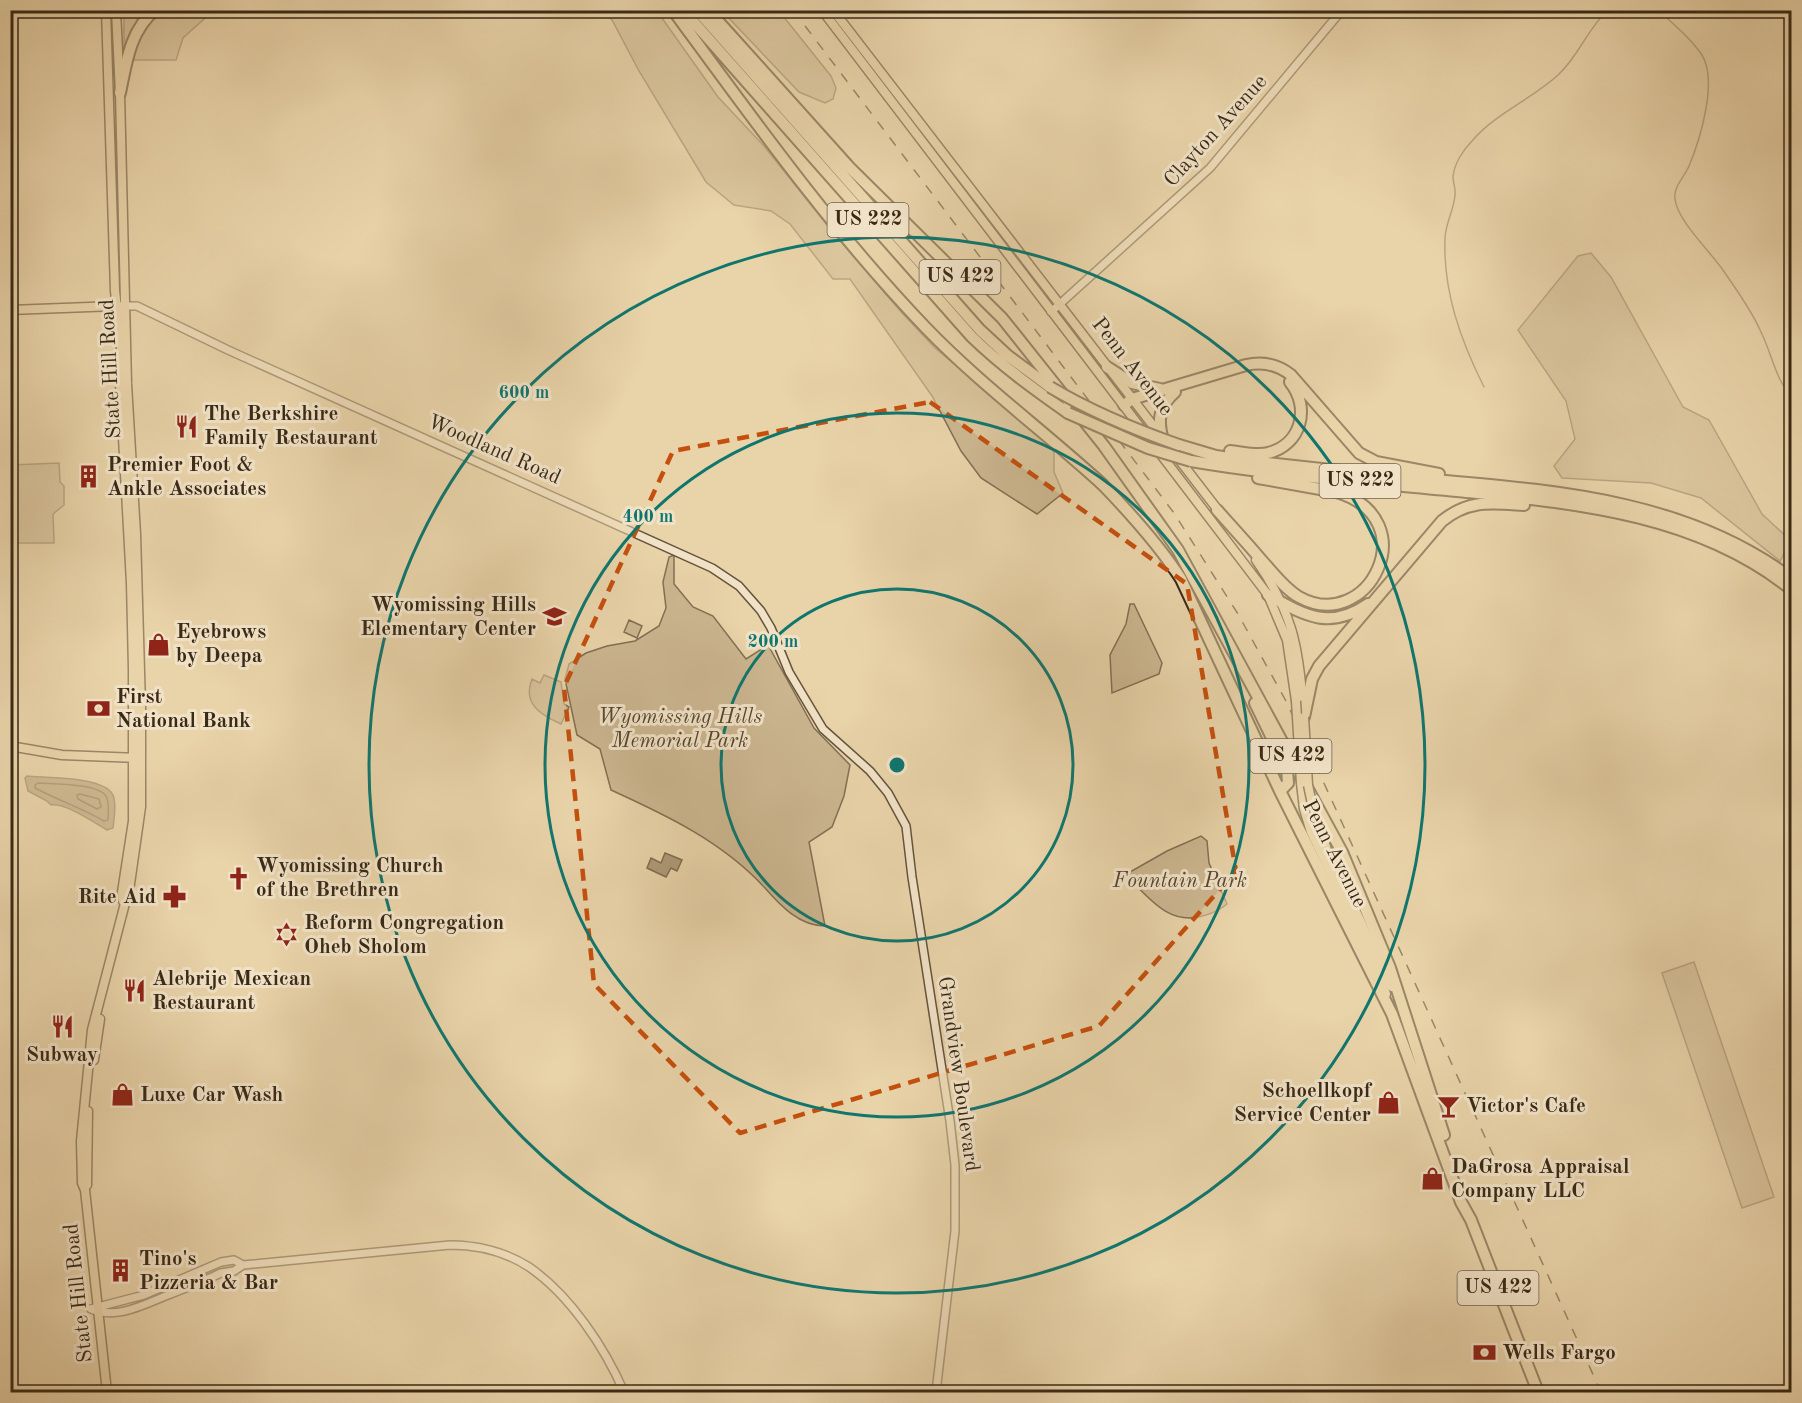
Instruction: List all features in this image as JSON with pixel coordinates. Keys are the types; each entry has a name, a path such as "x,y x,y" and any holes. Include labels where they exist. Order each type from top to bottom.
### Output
{"highway":[{"path":"120,93 135,37 144,21 155,10"},
{"name":"Penn Avenue","path":"673,10 825,212 891,291 950,351 1103,485 1170,562 1181,579 1280,791 1392,1014 1461,1202 1469,1213"},
{"name":"US 222","path":"683,10 972,337 1020,380 1068,413 1148,448 1191,461 1274,473 1633,515 1679,529 1733,553 1791,590"},
{"name":"US 222","path":"697,10 980,330 1013,360 1050,387 1087,409 1128,427 1216,456 1523,488 1584,496 1650,510 1707,530 1776,567 1791,579"},
{"name":"Penn Avenue","path":"708,10 850,168 1002,318 1104,446 1178,550 1342,852 1390,968 1467,1200 1469,1213 1538,1392"},
{"path":"1131,402 1253,363 1271,364 1291,375 1356,450 1366,457 1380,463 1495,485"},
{"path":"1107,367 1132,383 1163,390"},
{"path":"1131,402 1175,392 1248,370 1265,368 1281,374 1292,384 1297,393 1302,408 1301,421 1295,434 1286,444 1269,453 1257,454 1179,445"},
{"path":"1163,440 1159,424 1160,411 1167,399 1175,392"},
{"path":"1191,461 1256,477 1337,492 1356,499 1373,517 1382,536 1382,554 1378,569 1367,586 1346,600 1324,604 1307,601 1287,589 1217,510"},
{"path":"1304,717 1312,679 1319,666 1442,521 1457,511 1481,503 1531,502"},
{"path":"1268,595 1302,614 1334,617 1363,607 1383,589"},
{"path":"1231,647 1287,769 1288,783 1280,791"}],"main road":[{"name":"State Hill Road","path":"106,10 121,306"},
{"name":"State Hill Road","path":"107,1392 86,1190 82,1183 81,1141 83,1103 93,1030 124,904 122,892 133,821 137,758 131,583 120,383 120,93 116,10"},
{"name":"Penn Avenue","path":"822,10 1051,312 1163,440 1267,575 1282,603 1296,642 1301,669 1308,784 1312,804 1328,853 1404,1012"},
{"name":"Penn Avenue","path":"833,10 1107,367 1268,595 1287,640 1296,701 1304,809 1311,832 1376,967 1392,1014"},
{"name":"Woodland Road","path":"10,310 121,306"},
{"path":"10,746 62,755 137,758"}],"street":[{"name":"Clayton Avenue","path":"1051,312 1210,168 1342,10"},
{"name":"Woodland Road","path":"121,306 137,306 228,350 712,568 739,586 754,602 767,621 789,672 823,729 870,771"},
{"name":"Grandview Boulevard","path":"870,771 888,793 906,826 950,1121 956,1196 956,1231 936,1392"},
{"path":"99,1309 134,1310 221,1273 234,1271 243,1265 450,1245 480,1248 528,1266 551,1285 586,1327 608,1359 624,1392"},
{"path":"99,1309 136,1298 221,1262 234,1260 243,1265"}],"highlighted area":[{"path":"930,402 1187,584 1236,871 1099,1026 740,1133 594,984 564,687 673,451"}],"green space":[{"path":"124,11 213,11 183,38 176,60 135,60 124,53"},
{"path":"604,11 657,11 718,97 764,146 835,235 902,313 935,348 1049,443 1054,453 1054,472 1063,493 1037,514 981,478 961,451 932,396 850,279 833,279 790,224 771,211 734,205 706,182 639,71 612,20"},
{"path":"722,11 779,11 831,76 836,88 833,99 825,103 799,92"},
{"path":"1591,253 1611,277 1683,407 1709,420 1762,514 1791,541 1780,561 1701,498 1651,483 1562,478 1554,466 1575,439 1566,401 1518,330 1578,256"},
{"path":"59,463 60,482 64,486 64,505 53,514 54,543 11,543 11,465"},
{"name":"Wyomissing Hills Memorial Park","path":"674,555 674,584 693,607 713,616 746,659 768,645 814,728 850,765 844,796 832,827 809,842 825,926 807,922 791,913 749,872 712,843 673,820 611,790 600,749 577,735 565,679 569,664 586,653 607,646 635,641 659,626 666,608 663,582 669,557"},
{"path":"1130,604 1134,604 1162,663 1159,674 1112,693 1110,655 1126,624"},
{"path":"629,620 642,626 637,638 624,632"},
{"path":"544,675 561,682 564,704 569,707 561,724 540,712 532,702 530,688 532,679 540,683"},
{"name":"Fountain Park","path":"1201,836 1207,841 1209,863 1227,904 1211,913 1194,918 1183,918 1163,910 1154,903 1130,879 1130,872 1167,851"},
{"path":"1694,962 1774,1197 1742,1208 1662,973"},
{"path":"236,1264 237,1267 222,1270 172,1289 173,1286 219,1266"}],"water":[{"path":"27,776 87,781 107,789 113,795 115,803 113,828 107,830 72,810 51,805 28,791 25,778"},
{"path":"665,853 682,860 677,871 671,868 666,877 647,868 651,858 661,863"}],"waterway":[{"path":"1484,387 1461,334 1447,278 1445,233 1454,201 1455,167 1465,149 1482,131 1548,84 1565,68 1608,10"},
{"path":"1657,10 1698,49 1706,66 1708,80 1706,110 1698,141 1689,166 1676,190 1677,208 1749,309 1765,340 1774,366 1792,397"},
{"path":"1688,10 1699,10"}],"railway":[{"path":"793,10 1174,513 1238,614 1286,701 1601,1392"}],"place":[{"name":"The Berkshire Family Restaurant","path":"186,426"},
{"name":"Premier Foot & Ankle Associates","path":"89,477"},
{"name":"Wyomissing Hills Elementary Center","path":"554,617"},
{"name":"Eyebrows by Deepa","path":"158,644"},
{"name":"First National Bank","path":"98,709"},
{"name":"Wyomissing Church of the Brethren","path":"238,878"},
{"name":"Rite Aid","path":"174,897"},
{"name":"Reform Congregation Oheb Sholom","path":"286,935"},
{"name":"Alebrije Mexican Restaurant","path":"134,991"},
{"name":"Subway","path":"62,1027"},
{"name":"Luxe Car Wash","path":"122,1095"},
{"name":"Schoellkopf Service Center","path":"1389,1103"},
{"name":"Victor's Cafe","path":"1448,1106"},
{"name":"DaGrosa Appraisal Company LLC","path":"1433,1179"},
{"name":"Tino's Pizzeria & Bar","path":"121,1271"},
{"name":"Wells Fargo","path":"1484,1353"}]}
